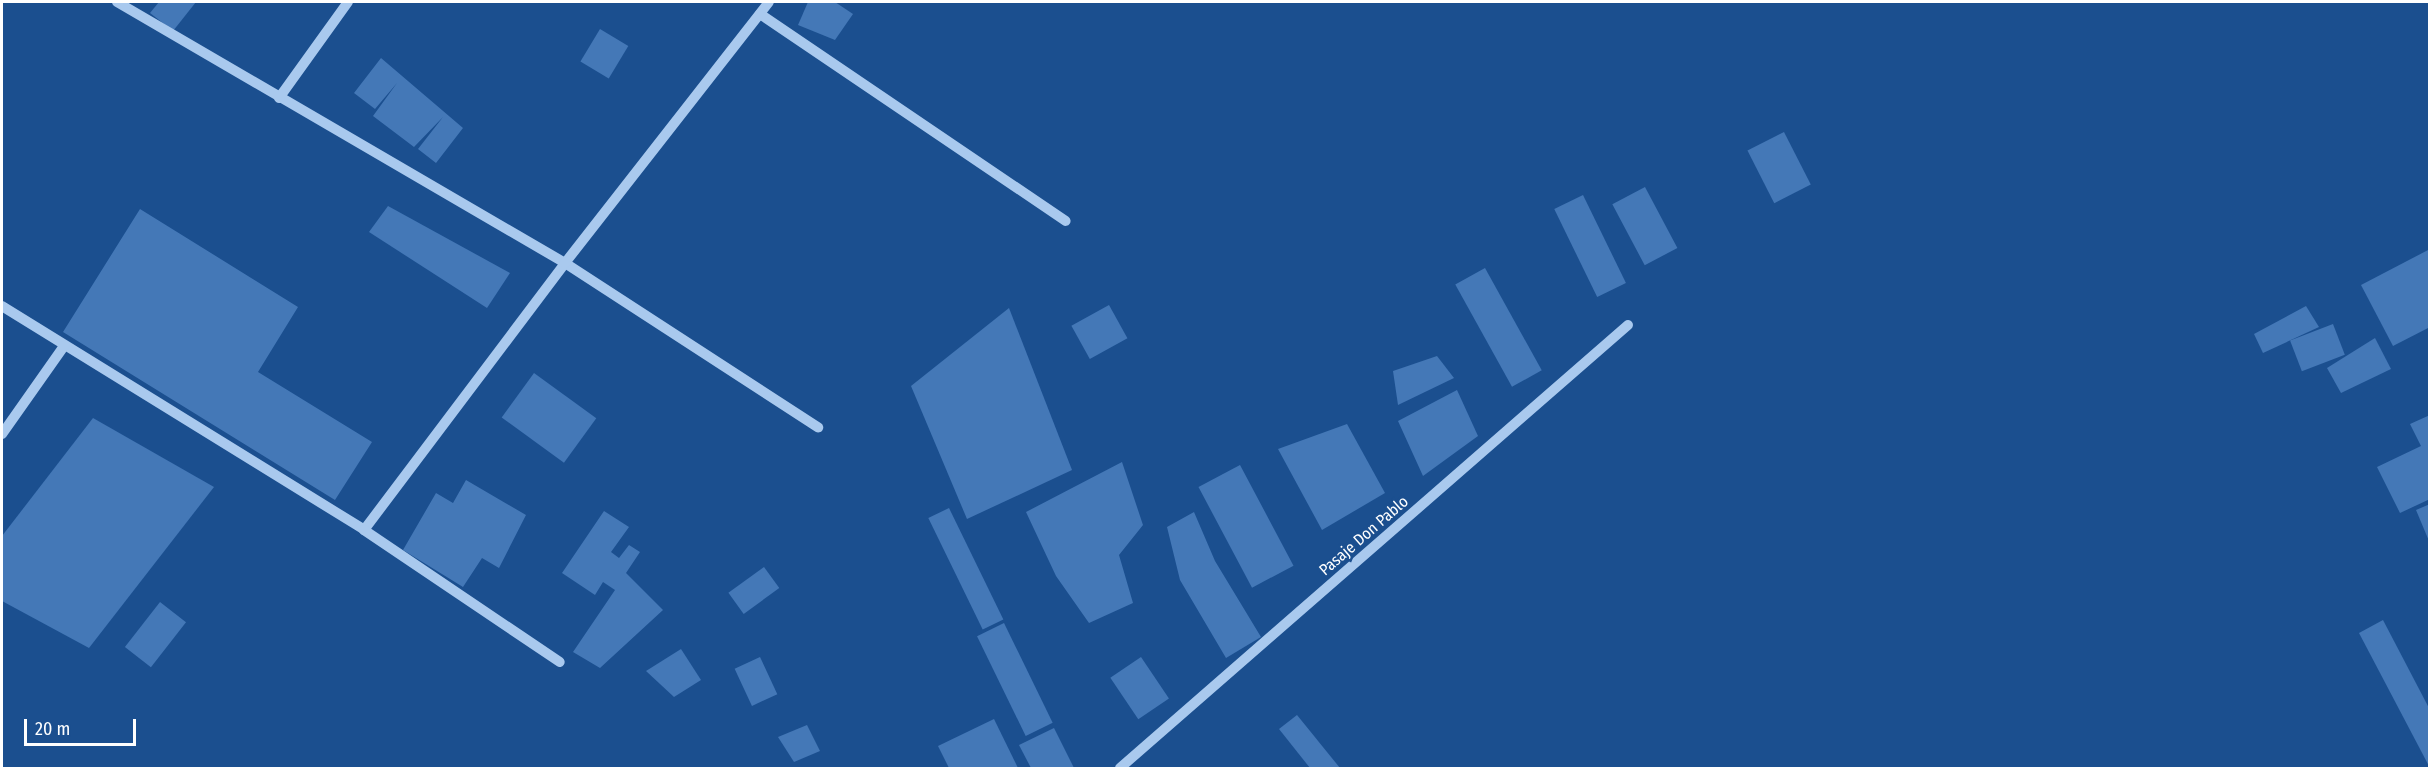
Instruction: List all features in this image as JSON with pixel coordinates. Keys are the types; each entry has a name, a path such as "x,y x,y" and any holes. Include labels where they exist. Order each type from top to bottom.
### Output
{"street":[{"path":"117,2 565,263 818,426"},
{"path":"279,98 348,2"},
{"path":"364,530 565,263 769,2"},
{"path":"759,14 1066,221"},
{"path":"2,306 364,530 560,662"},
{"name":"Pasaje Don Pablo","path":"1120,768 1628,325"},
{"path":"2,434 64,346"}],"building":[{"path":"159,2 196,2 173,31 150,13"},
{"path":"808,2 835,2 853,14 835,40 798,25"},
{"path":"600,29 628,46 609,79 580,62"},
{"path":"381,58 463,128 436,163 418,149 443,117 414,147 373,116 397,83 375,109 354,93"},
{"path":"1784,132 1811,185 1774,203 1747,151"},
{"path":"1645,187 1677,248 1645,265 1612,204"},
{"path":"1583,195 1626,283 1597,297 1554,209"},
{"path":"388,206 510,273 487,308 369,232"},
{"path":"140,209 298,307 258,372 372,442 335,500 63,332"},
{"path":"2430,249 2430,327 2393,346 2361,285"},
{"path":"1485,268 1542,370 1512,387 1455,284"},
{"path":"1109,305 1127,338 1090,359 1071,326"},
{"path":"2306,306 2319,327 2263,353 2254,334"},
{"path":"1009,308 1072,470 967,519 911,386"},
{"path":"2333,324 2345,355 2302,371 2290,340"},
{"path":"2375,338 2391,369 2341,393 2327,368"},
{"path":"1437,356 1454,378 1398,405 1393,371"},
{"path":"534,373 596,418 564,463 502,417"},
{"path":"1457,390 1478,436 1423,476 1398,421"},
{"path":"2430,415 2430,499 2400,513 2377,467 2421,446 2410,424"},
{"path":"93,418 214,487 89,648 2,601 2,536"},
{"path":"1347,424 1385,493 1322,530 1278,449"},
{"path":"1122,462 1143,525 1119,555 1133,603 1089,623 1056,576 1026,512"},
{"path":"1240,465 1294,566 1252,588 1199,487"},
{"path":"466,480 526,515 499,568 482,558 463,587 403,550 436,493 453,503"},
{"path":"2430,504 2430,541 2429,541 2416,510"},
{"path":"949,508 1003,619 983,630 928,518"},
{"path":"604,511 629,527 611,552 619,558 629,545 640,552 626,573 663,610 600,668 573,652 615,590 603,582 595,595 562,573"},
{"path":"1194,512 1215,561 1261,637 1226,658 1180,580 1167,527"},
{"path":"764,567 779,588 744,614 728,593"},
{"path":"160,602 186,622 151,667 125,647"},
{"path":"2383,620 2430,710 2430,768 2359,633"},
{"path":"1004,623 1053,723 1026,736 977,636"},
{"path":"681,649 701,680 674,697 646,671"},
{"path":"760,657 777,694 752,706 735,669"},
{"path":"1141,657 1169,698 1138,719 1110,678"},
{"path":"1297,715 1340,768 1310,768 1279,729"},
{"path":"994,719 1018,768 949,768 938,746"},
{"path":"807,725 820,751 794,762 778,737"},
{"path":"1054,728 1074,768 1031,768 1019,745"}]}
